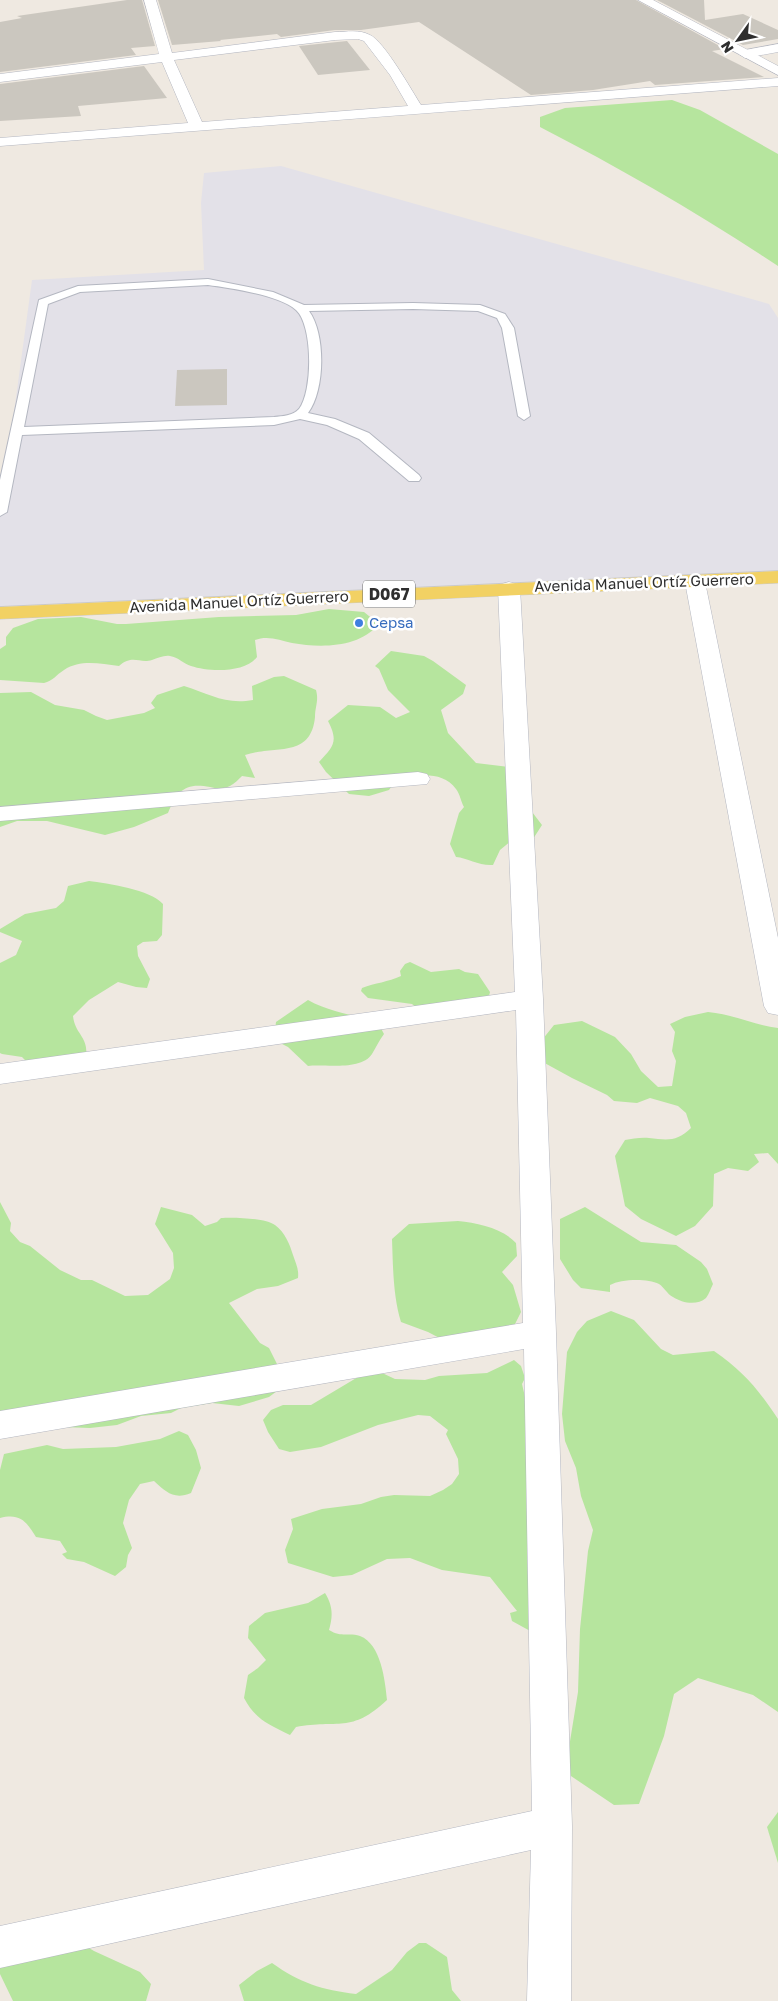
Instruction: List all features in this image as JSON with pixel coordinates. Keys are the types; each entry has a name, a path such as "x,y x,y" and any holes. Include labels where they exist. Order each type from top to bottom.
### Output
{"main road":[{"name":"Avenida Manuel Ortíz Guerrero","path":"0,613 509,588 778,578"}],"street":[{"path":"150,0 168,58 197,126"},
{"path":"644,0 778,71"},
{"path":"0,78 335,36 363,36 371,40 396,74 400,84 417,110"},
{"path":"745,54 778,48"},
{"path":"0,142 778,82"},
{"path":"695,582 778,1006"},
{"path":"509,588 529,999 540,1333 552,1826 548,2001"},
{"path":"0,814 418,779"},
{"path":"0,1074 529,999"},
{"path":"0,1425 540,1333"},
{"path":"0,1947 552,1826"}],"lane":[{"path":"0,512 43,302 78,289 208,282 226,284 281,298 301,308 306,314 311,330 314,352 314,381 306,409 298,416"},
{"path":"301,308 413,306 480,308 492,311 501,316 508,328 524,416"},
{"path":"18,430 274,420 298,416 331,422 364,436 414,478"}],"shaded area":[{"path":"281,166 769,304 778,318 778,576 0,613 0,515 32,280 204,270 201,203 204,173"}],"green space":[{"path":"672,100 700,110 778,154 778,266 661,193 540,127 540,117 565,108"},
{"path":"329,609 364,612 379,624 361,638 327,646 292,643 274,638 255,640 257,657 244,666 226,670 199,668 188,665 173,657 163,656 147,661 132,660 124,662 119,666 91,663 77,664 44,683 0,680 0,649 6,645 6,637 13,628 38,619 81,617 126,624 219,617 296,615"},
{"path":"391,651 424,656 466,685 463,694 441,710 448,733 476,763 509,767 529,808 542,825 533,839 512,840 500,850 493,865 456,857 450,844 459,813 464,807 459,793 444,779 429,775 413,776 397,779 389,790 369,796 349,794 326,772 319,762 333,744 333,734 328,721 348,705 380,707 396,718 410,712 388,690 379,669 375,666"},
{"path":"284,676 316,690 317,700 312,730 299,745 245,755 255,778 242,776 232,785 223,788 188,787 175,799 168,813 134,827 105,835 47,821 17,821 0,827 0,693 31,692 55,705 84,710 107,720 144,713 155,708 151,703 157,695 184,686 226,700 253,700 252,686 274,677"},
{"path":"89,881 117,885 139,891 157,899 163,904 162,935 157,941 143,942 137,946 138,956 150,979 147,988 118,982 89,1000 73,1016 76,1027 86,1045 86,1058 28,1063 22,1057 0,1053 0,963 16,955 22,941 0,932 0,929 25,914 56,908 64,901 68,886"},
{"path":"410,962 431,972 459,969 478,974 490,992 487,1004 417,1008 412,1004 368,998 361,991 362,988 401,976 400,971 405,964"},
{"path":"308,1000 333,1010 377,1021 384,1034 372,1054 360,1063 351,1065 308,1066 288,1047 278,1042 275,1030 276,1022"},
{"path":"708,1012 778,1028 778,1164 768,1153 754,1154 759,1162 748,1171 728,1168 714,1174 713,1206 695,1226 676,1236 641,1219 625,1206 615,1156 625,1140 643,1138 672,1139 686,1133 691,1128 686,1113 678,1106 650,1098 637,1103 614,1101 607,1095 530,1055 554,1025 582,1021 615,1037 631,1054 641,1071 658,1087 672,1086 676,1061 672,1051 675,1032 670,1024 685,1017"},
{"path":"0,1202 11,1223 10,1231 20,1242 30,1246 60,1270 81,1280 92,1280 125,1296 148,1295 170,1279 174,1268 173,1253 155,1224 161,1207 192,1215 205,1226 217,1222 221,1218 257,1219 275,1225 282,1231 289,1243 297,1266 298,1278 278,1286 257,1289 229,1303 260,1343 269,1348 281,1372 277,1391 269,1397 239,1406 212,1403 181,1408 171,1413 141,1416 117,1425 90,1428 62,1427 0,1414"},
{"path":"585,1207 641,1242 676,1245 701,1262 707,1269 713,1284 706,1298 694,1303 685,1302 671,1296 659,1284 641,1280 627,1280 615,1283 610,1285 610,1292 581,1288 573,1280 560,1259 560,1219"},
{"path":"458,1221 474,1223 504,1234 516,1243 517,1256 502,1272 513,1285 521,1312 514,1326 468,1353 428,1332 401,1322 396,1302 394,1281 392,1239 409,1224"},
{"path":"611,1311 634,1320 661,1349 673,1355 714,1351 734,1366 750,1382 778,1419 778,1712 753,1695 698,1678 674,1694 664,1736 639,1804 614,1805 565,1772 578,1692 580,1629 588,1551 593,1530 581,1496 576,1468 565,1441 562,1414 567,1352 577,1332 587,1321"},
{"path":"514,1360 521,1366 525,1378 522,1384 525,1397 532,1632 512,1621 510,1613 517,1611 490,1577 442,1570 410,1558 387,1559 352,1575 333,1577 288,1563 285,1550 293,1529 291,1519 322,1509 361,1504 381,1497 394,1495 430,1496 452,1484 459,1474 458,1459 446,1434 448,1430 430,1416 418,1415 378,1425 321,1447 290,1452 279,1449 268,1432 263,1420 271,1410 283,1405 311,1405 358,1377 380,1372 395,1379 425,1380 439,1376 487,1373"},
{"path":"179,1431 188,1435 196,1450 201,1468 191,1493 180,1496 171,1494 154,1481 140,1484 129,1500 123,1523 132,1548 128,1555 126,1567 115,1576 84,1562 67,1559 62,1554 67,1552 60,1541 36,1537 22,1520 13,1517 0,1518 0,1470 4,1454 47,1445 63,1449 116,1447 160,1439"},
{"path":"325,1593 330,1602 331,1611 329,1630 338,1634 360,1636 373,1647 381,1664 387,1700 374,1711 353,1721 296,1727 290,1735 269,1724 253,1712 244,1698 248,1675 266,1660 248,1638 249,1626 265,1613 308,1603"},
{"path":"778,1812 778,1863 767,1827"},
{"path":"30,1919 42,1920 94,1951 140,1972 151,1984 146,2001 13,2001 0,1974 0,1953"},
{"path":"419,1943 426,1943 447,1957 452,1990 461,2001 244,2001 239,1985 257,1971 272,1963 292,1976 312,1985 356,1994 392,1970 407,1952"}],"building":[{"path":"127,0 142,0 155,46 131,48 136,55 0,72 0,22 22,18 17,16"},
{"path":"158,0 636,0 725,49 712,51 764,77 655,85 650,81 593,90 531,95 419,22 361,30 335,30 281,37 277,34 172,45"},
{"path":"657,0 704,0 705,20 743,14 778,30 778,39 743,45"},
{"path":"347,41 370,70 318,75 299,46"},
{"path":"144,66 167,98 78,106 81,116 0,121 0,84"},
{"path":"227,369 227,405 175,406 177,370"}],"place":[{"name":"Cepsa","path":"359,623"}]}
